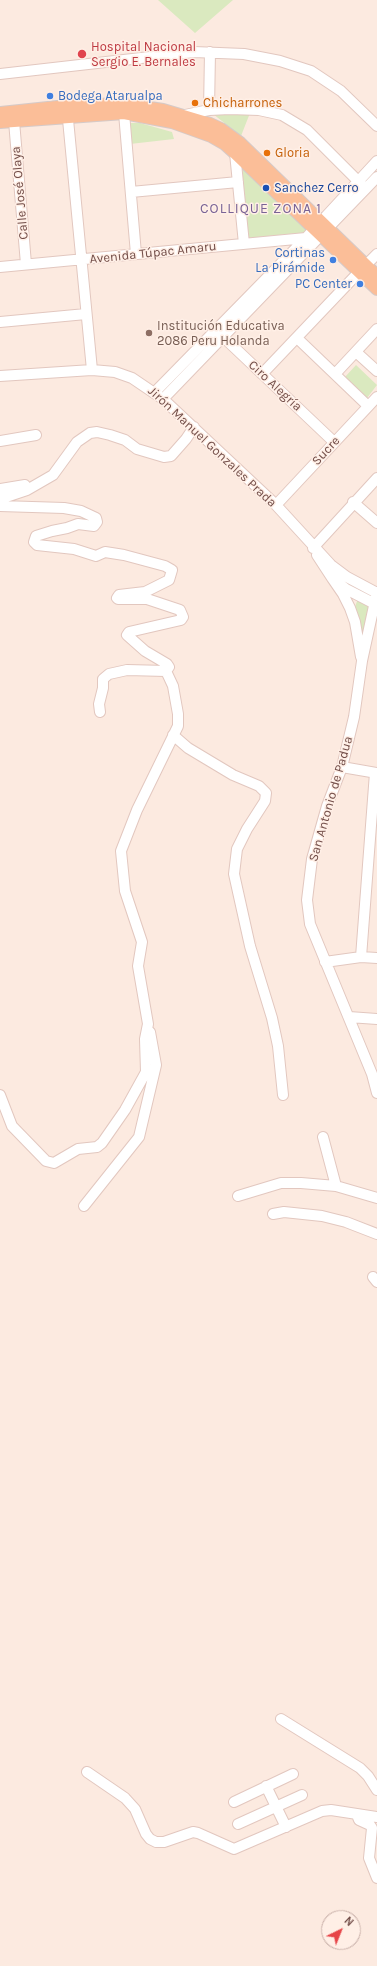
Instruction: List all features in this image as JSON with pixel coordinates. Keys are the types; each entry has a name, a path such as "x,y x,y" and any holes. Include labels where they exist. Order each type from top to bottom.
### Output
{"main road":[{"path":"0,122 123,104 185,115 216,126 232,136 318,230"},
{"path":"0,113 67,111 124,113 154,118 195,130 218,140 363,269 377,289"},
{"path":"363,269 377,276"}],"street":[{"path":"0,74 194,52 262,57 311,71 341,91 377,126"},
{"path":"209,110 210,52"},
{"path":"185,115 209,110 259,110 282,115 307,130 362,185"},
{"path":"67,111 92,370"},
{"path":"124,113 136,254"},
{"name":"Calle José Olaya","path":"14,121 26,264"},
{"path":"235,154 244,244"},
{"path":"220,334 362,185 377,161"},
{"path":"362,185 377,177"},
{"path":"131,192 238,182"},
{"path":"159,395 220,334 318,230"},
{"name":"Avenida Túpac Amaru","path":"0,267 244,244 318,230"},
{"path":"262,374 377,254"},
{"path":"0,322 86,314"},
{"path":"335,374 377,330"},
{"name":"Ciro Alegría","path":"220,334 334,442"},
{"path":"297,338 368,406"},
{"path":"356,352 377,371"},
{"name":"Jirón Manuel Gonzales Prada","path":"0,376 92,370 124,374 159,395 194,427 276,505 313,548"},
{"name":"Sucre","path":"276,505 377,397"},
{"path":"0,499 27,490 53,475 77,442 90,433 97,432 110,434 125,440 137,449 159,456 172,456 194,427"},
{"path":"0,441 36,434"},
{"path":"377,478 353,502 313,548 331,565 377,592"},
{"path":"0,489 39,483"},
{"path":"353,502 377,523"},
{"path":"0,506 64,508 86,513 96,518 98,520 94,526 78,524 36,536 34,542 37,545 74,549 96,556 105,552 165,566 172,570 169,580 145,592 119,596 118,599 147,599 170,605 180,610 183,617 181,620 129,632 127,635 145,650 167,664 168,667 166,671 173,686 178,714 178,726 137,810 121,851 125,891 142,942 138,966 156,1065 143,1126 139,1137 84,1206"},
{"name":"San Antonio de Padua","path":"313,548 322,565 343,594 350,608 355,622 362,661"},
{"path":"332,578 356,595 376,605"},
{"path":"350,608 361,584"},
{"name":"San Antonio de Padua","path":"376,1088 374,1074 310,924 307,900 312,859 327,806 342,767 354,717 362,661 376,605 377,592"},
{"path":"100,712 99,704 103,688 103,679 109,674 127,670 166,671"},
{"path":"173,736 188,748 233,775 259,786 266,793 265,801 247,829 237,849 234,874 250,946 272,1018 278,1046 283,1095"},
{"path":"342,767 376,773 374,842 361,957"},
{"path":"325,962 361,957 377,958"},
{"path":"349,1017 377,1019"},
{"path":"0,1096 12,1126 49,1163 58,1162 78,1149 97,1146 102,1143 125,1110 146,1072 145,1039 148,1024"},
{"path":"323,1137 336,1186"},
{"path":"238,1196 281,1183 336,1186 377,1198"},
{"path":"273,1214 284,1212 322,1216 346,1222 377,1234"},
{"path":"281,1719 360,1768 368,1776 377,1790"},
{"path":"87,1772 126,1798 135,1810 146,1834 150,1839 156,1842 164,1842 193,1832 234,1849 286,1828 312,1814 326,1810 377,1817"},
{"path":"234,1802 293,1774"},
{"path":"266,1786 286,1828"},
{"path":"238,1824 302,1795"},
{"path":"357,1815 359,1820 370,1825 372,1828 369,1858 377,1878"}],"green space":[{"path":"158,0 233,0 195,33"},
{"path":"250,113 241,136 213,114"},
{"path":"128,123 140,123 172,132 174,139 130,144"},
{"path":"242,166 309,232 248,238"},
{"path":"356,365 377,385 367,398 345,377"},
{"path":"358,599 371,606 362,650 354,609"}],"place":[{"name":"Hospital Nacional Sergio E. Bernales","path":"82,54"},
{"name":"Bodega Atarualpa","path":"50,96"},
{"name":"Chicharrones","path":"195,103"},
{"name":"Gloria","path":"267,153"},
{"name":"Sanchez Cerro","path":"266,188"},
{"name":"Cortinas La Pirámide","path":"333,260"},
{"name":"PC Center","path":"360,284"},
{"name":"Institución Educativa 2086 Peru Holanda","path":"149,333"}],"district":[{"name":"COLLIQUE ZONA 1","path":"261,209"}]}
